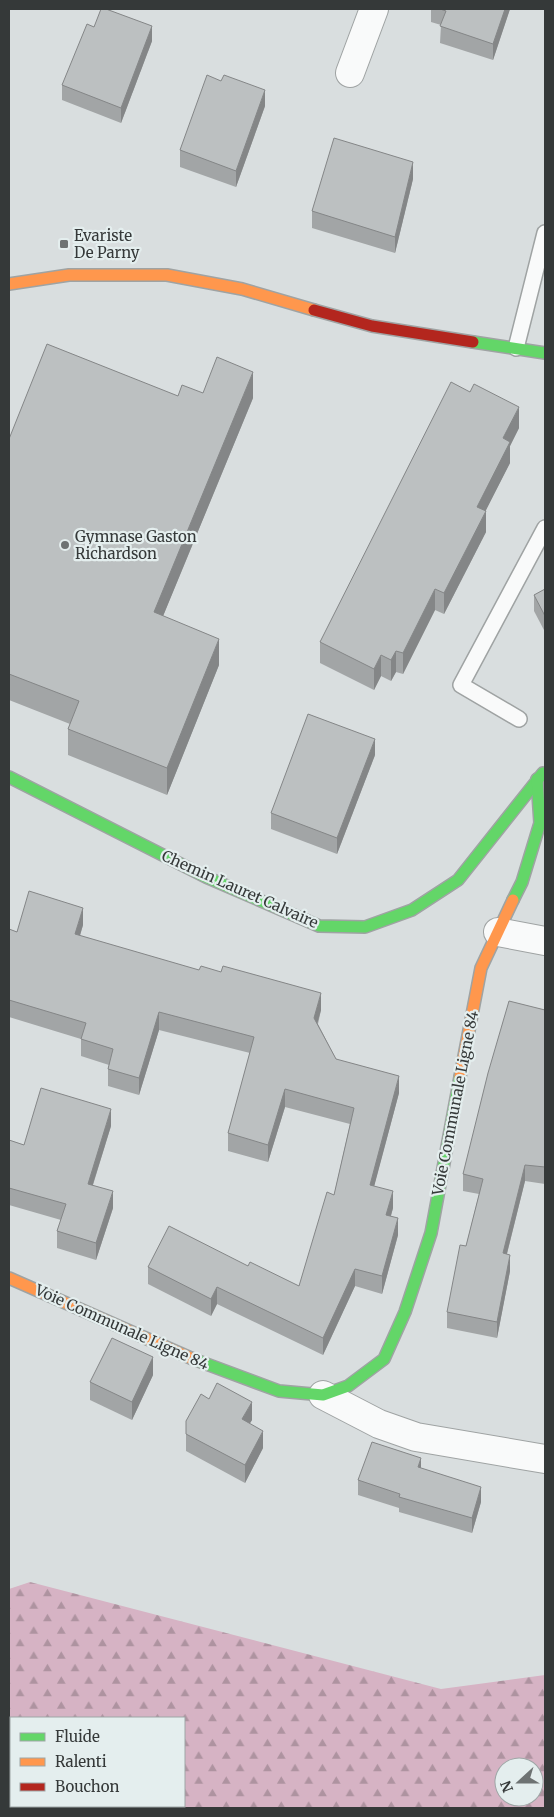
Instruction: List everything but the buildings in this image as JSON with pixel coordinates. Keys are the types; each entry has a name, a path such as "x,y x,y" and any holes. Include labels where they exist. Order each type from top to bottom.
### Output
{"main road":[{"path":"9,284 68,274 168,275 242,289 372,326 545,354"},
{"name":"Chemin Lauret Calvaire","path":"9,778 206,877 319,926 365,927 412,910 458,880 541,775"},
{"name":"Voie Communale Ligne 84","path":"9,1278 198,1362 279,1391 323,1395 348,1386 384,1359 405,1312 431,1233 481,968 522,882 540,823 541,775"}],"street":[{"path":"350,73 374,9"},
{"path":"498,932 545,941"},
{"name":"Voie Communale Ligne 84","path":"323,1395 379,1424 416,1437 545,1460"}],"lane":[{"path":"516,348 545,233"},
{"path":"519,719 461,685 545,528"}],"green space":[{"path":"30,1582 441,1689 545,1675 545,1808 9,1808 9,1589"}],"traffic: fast":[{"path":"473,342 545,353"},
{"path":"9,777 206,877 319,926 365,927 412,910 458,880 543,773"},
{"path":"513,900 522,882 540,823 537,779"},
{"path":"193,1359 279,1391 323,1395 348,1386 384,1359 405,1312 431,1233 460,1077"}],"traffic: slow":[{"path":"9,284 69,275 167,275 242,289 314,310"},
{"path":"460,1077 481,968 513,900"},
{"path":"9,1278 193,1359"}],"traffic: jam":[{"path":"314,310 372,326 473,342"}],"place":[{"name":"Evariste De Parny","path":"64,244"},
{"name":"Gymnase Gaston Richardson","path":"65,545"}]}
